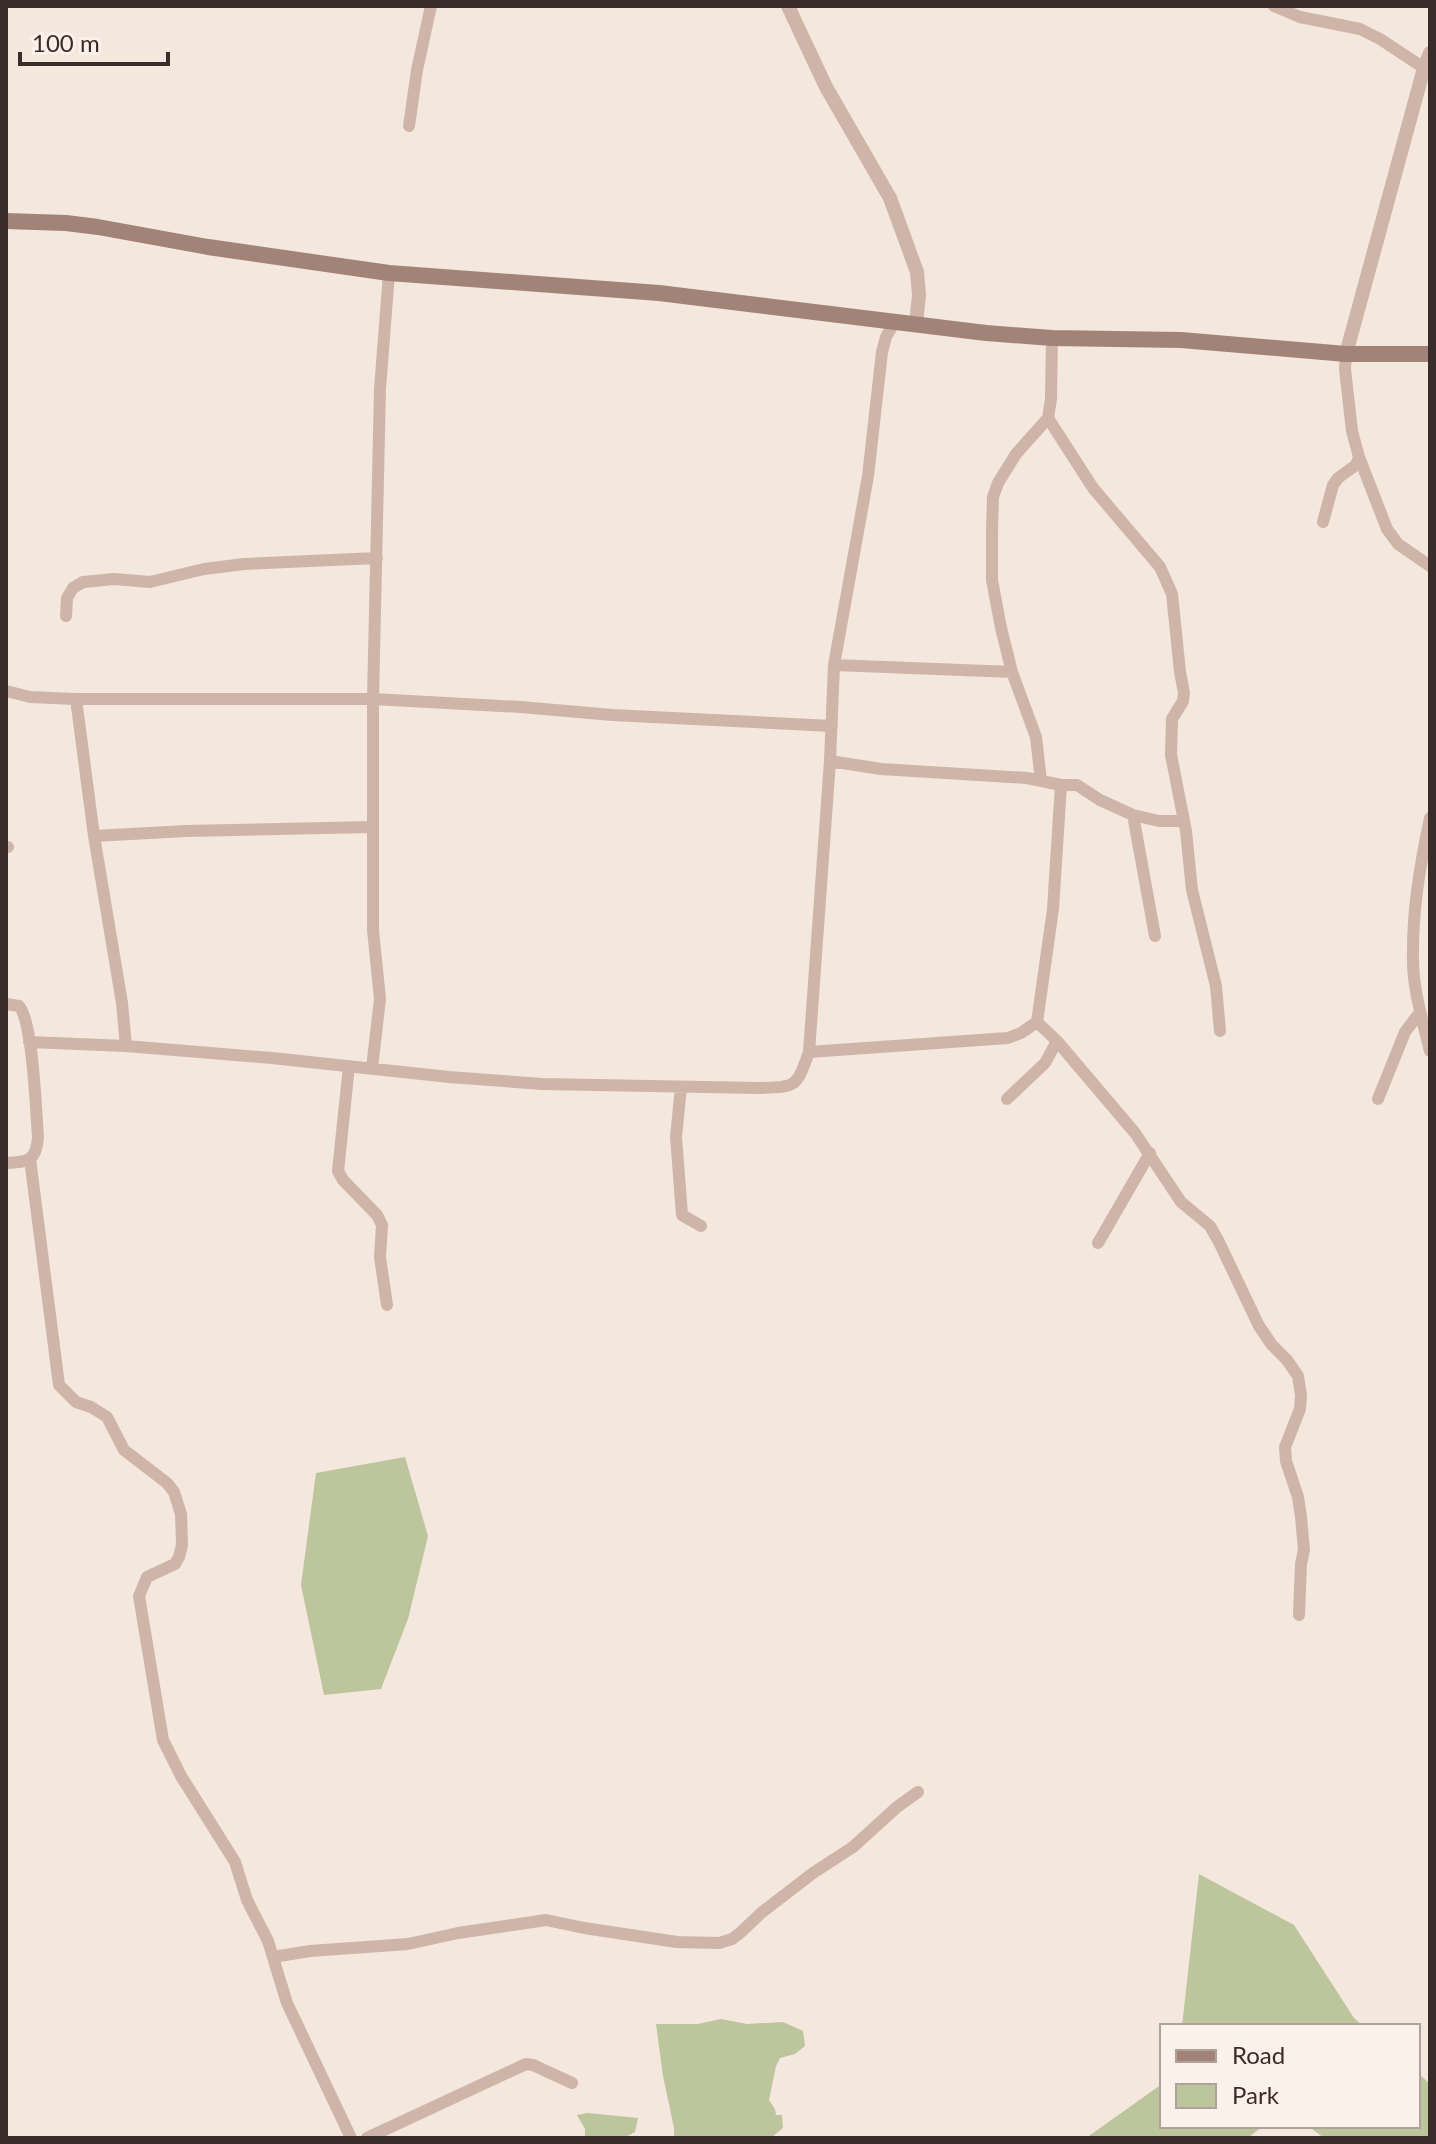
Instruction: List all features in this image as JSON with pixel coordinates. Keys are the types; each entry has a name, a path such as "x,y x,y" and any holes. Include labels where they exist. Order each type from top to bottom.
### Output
{"main road":[{"path":"6,221 98,227 208,247 389,273 659,293 986,333 1052,338 1181,340 1346,354 1430,354"}],"street":[{"path":"409,126 431,6"},
{"path":"788,6 826,87 890,198 917,272 919,295 916,324"},
{"path":"1274,6 1300,17 1360,29 1424,68"},
{"path":"1430,53 1346,354 1345,369 1352,431 1387,529 1398,544 1430,566"},
{"path":"372,1068 380,999 373,930 373,699 380,389 389,273"},
{"path":"29,1042 126,1046 542,1084 758,1088 794,1085 800,1078 809,1052 834,665 868,476 882,352 894,323"},
{"path":"1041,781 1036,737 1012,672 992,580 993,497 1004,471 1048,418 1052,338"},
{"path":"1048,418 1093,488 1160,567 1172,594 1184,693 1183,701 1172,719 1171,755 1184,821 1192,890 1216,986 1220,1031"},
{"path":"1323,522 1333,485 1356,465 1359,457"},
{"path":"66,616 67,598 73,588 83,582 114,579 150,582 204,569 244,564 377,558"},
{"path":"834,665 1012,672"},
{"path":"6,691 30,697 76,699 373,699 832,726"},
{"path":"76,699 126,1046"},
{"path":"830,761 881,769 1027,778 1077,785 1133,815 1159,821 1184,821"},
{"path":"809,1052 1008,1038 1037,1022 1053,909 1061,785"},
{"path":"1133,815 1155,936"},
{"path":"1430,818 1416,889 1413,963 1420,1012 1430,1051"},
{"path":"94,836 373,827"},
{"path":"6,1004 22,1009 29,1042 38,1137 37,1151 30,1159 6,1163"},
{"path":"1378,1099 1405,1032 1420,1012"},
{"path":"1037,1022 1057,1041 1150,1153 1181,1202 1210,1226 1259,1326 1298,1376 1300,1409 1285,1447 1286,1461 1298,1497 1304,1550 1299,1615"},
{"path":"1007,1099 1045,1063 1057,1041"},
{"path":"349,1066 338,1171 377,1215 382,1225 380,1257 387,1305"},
{"path":"681,1087 676,1137 681,1175 680,1206 682,1215 701,1226"},
{"path":"1098,1243 1150,1153"},
{"path":"30,1159 59,1385 76,1402 107,1417 124,1450 174,1492 181,1514 182,1545 179,1557 175,1564 147,1577 139,1596 163,1740 181,1776 235,1862 247,1900 268,1941 287,2003 351,2138"},
{"path":"273,1957 310,1951 408,1944 546,1920 677,1942 719,1943 740,1933 802,1881 853,1847 918,1792"},
{"path":"367,2138 526,2064 572,2083"}],"green space":[{"path":"405,1457 428,1536 408,1619 381,1689 324,1695 301,1585 316,1473"},
{"path":"1199,1874 1294,1925 1361,2024 1182,2024"},
{"path":"721,2019 747,2024 783,2022 803,2031 805,2046 795,2054 780,2058 776,2066 769,2100 776,2115 782,2115 783,2128 771,2138 674,2138 656,2024 698,2024"},
{"path":"1420,2075 1430,2084 1430,2138 1324,2138 1311,2128 1420,2128"},
{"path":"1160,2085 1160,2128 1260,2128 1248,2138 1086,2138"},
{"path":"588,2113 638,2118 635,2132 616,2139 585,2138 585,2129 577,2115"}]}
